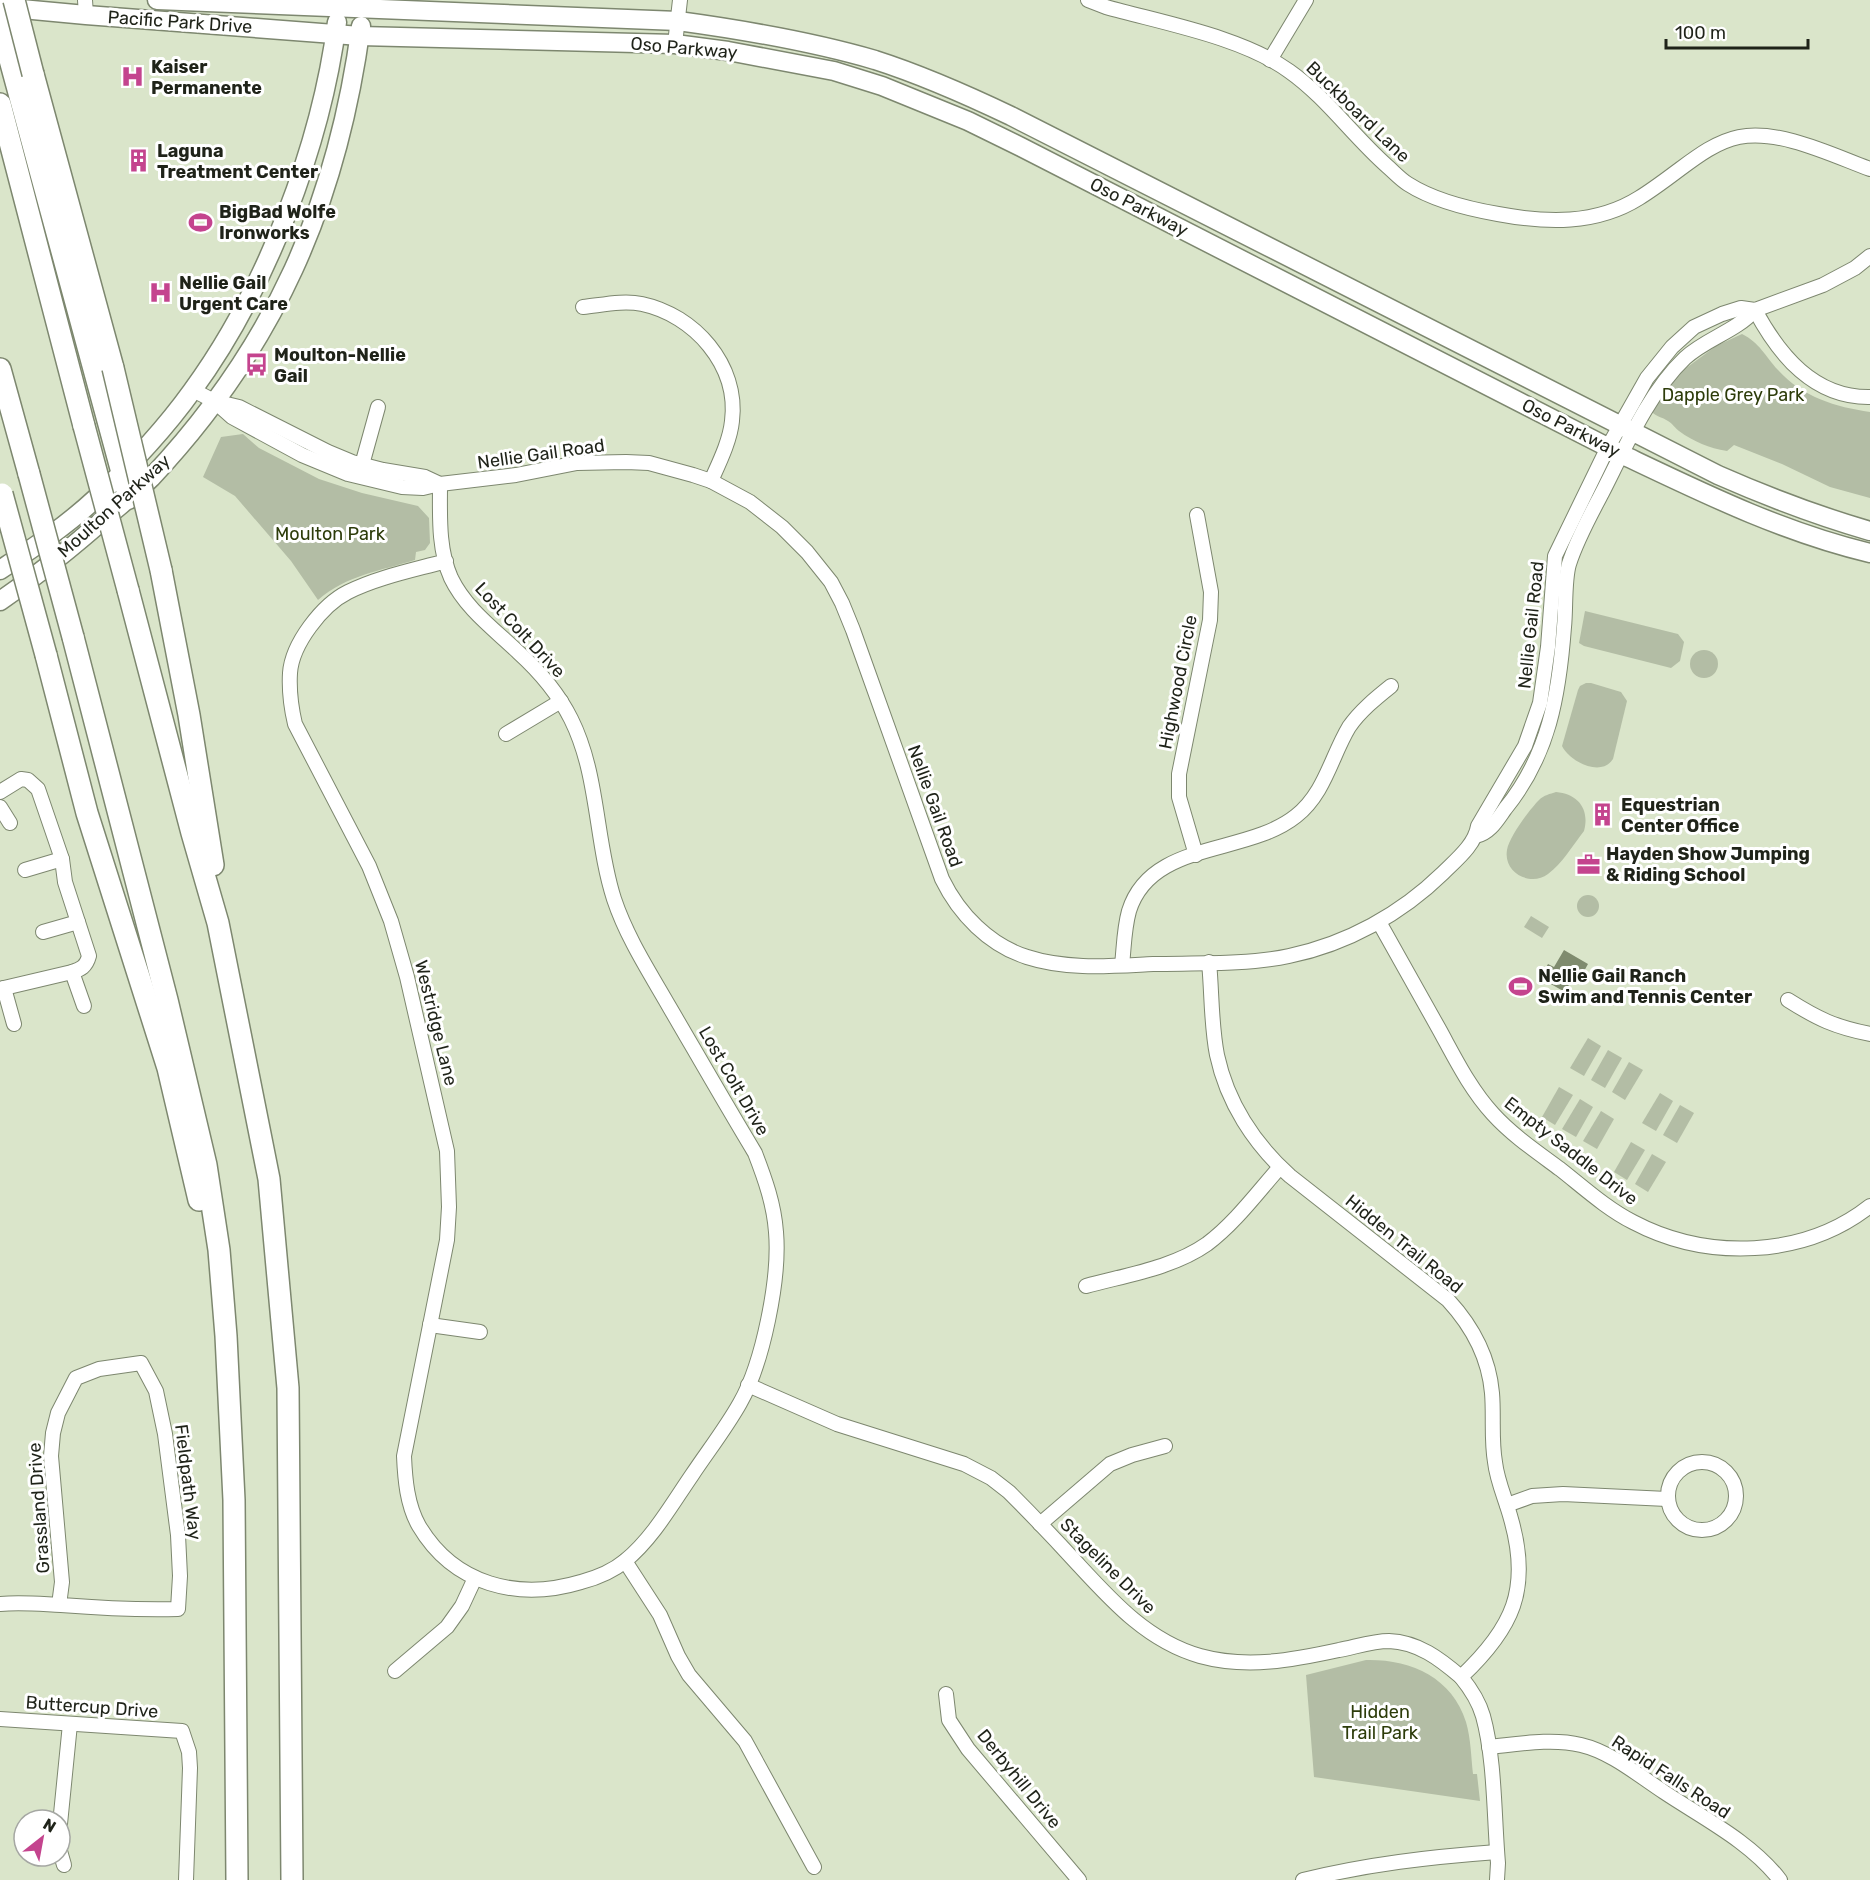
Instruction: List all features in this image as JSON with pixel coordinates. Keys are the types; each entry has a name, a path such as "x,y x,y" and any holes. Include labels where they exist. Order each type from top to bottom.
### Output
{"highway":[{"path":"14,0 24,74 129,498"},
{"path":"0,23 24,74 113,368 161,570 189,715 217,886 219,923"},
{"path":"0,104 189,822 219,923 269,1179 288,1389 292,1880"},
{"path":"0,369 141,895 206,1165 219,1250 226,1336 234,1500 237,1880"},
{"path":"1,490 87,813 168,1068 198,1196 226,1336"}],"main road":[{"name":"Pacific Park Drive","path":"157,0 364,4"},
{"name":"Moulton Parkway","path":"0,570 65,524 122,473 193,390 249,298 282,225 309,150 322,102 339,4"},
{"name":"Moulton Parkway","path":"0,601 81,539 149,480 241,366 286,288 326,189 350,98 364,4"},
{"name":"Oso Parkway","path":"364,4 678,21 747,30 877,61 958,92 1011,116 1719,475 1782,502 1870,531"},
{"name":"Pacific Park Drive","path":"0,7 85,8 360,36"},
{"name":"Oso Parkway","path":"360,36 675,44 728,51 834,71 882,86 958,117 1032,152 1615,451 1743,512 1819,539 1870,553"}],"street":[{"path":"675,44 680,0"},
{"name":"Buckboard Lane","path":"1088,0 1229,42 1270,60 1289,71 1311,89 1373,153 1407,184 1429,195 1497,214 1561,221 1602,214 1639,198 1718,143 1739,137 1758,136 1785,139 1870,169"},
{"path":"1270,60 1306,0"},
{"name":"Nellie Gail Road","path":"193,390 214,401 239,407 360,471 425,477 440,484 484,480 577,463 602,462 649,464 711,481 750,502 782,526 831,582 853,630 933,859 950,896 992,939 1025,957 1064,965 1209,962 1288,956 1327,945 1379,922 1418,895 1458,858 1476,836 1485,834 1516,795 1539,755 1554,711 1562,657 1569,565 1626,429 1669,374 1706,342 1744,322 1755,310 1823,285 1854,268 1870,256"},
{"path":"583,307 623,303 660,309 680,319 712,348 726,374 732,421 726,444 711,481"},
{"path":"1755,310 1778,349 1802,374 1842,394 1870,397"},
{"path":"360,471 378,407"},
{"name":"Lost Colt Drive","path":"440,484 440,519 446,561 451,577 463,598 478,616 535,668 561,701 575,727 585,756 605,866 615,901 640,956 754,1153 766,1181 776,1232 776,1260 766,1329 748,1385 740,1403 649,1537 625,1561 586,1581 564,1587 538,1591 512,1589 491,1585 475,1578"},
{"name":"Highwood Circle","path":"1196,855 1179,797 1179,774 1210,620 1211,592 1197,515"},
{"name":"Westridge Lane","path":"446,561 347,592 323,610 309,627 298,647 290,670 290,699 295,724 369,866 392,921 443,1128 449,1175 446,1250 404,1456 410,1503 419,1525 440,1553 475,1578"},
{"path":"1122,965 1125,926 1130,909 1148,880 1163,867 1177,860 1255,837 1279,827 1296,816 1310,803 1322,786 1350,725 1367,706 1391,686"},
{"path":"506,734 561,701"},
{"path":"0,773 4,789 21,779 28,780 38,789 62,859 65,882 89,956 83,968 2,988 14,1024"},
{"path":"0,807 10,823"},
{"path":"25,870 62,859"},
{"path":"43,932 78,922"},
{"name":"Empty Saddle Drive","path":"1379,922 1470,1084 1493,1114 1525,1142 1632,1222 1660,1235 1691,1244 1730,1249 1758,1248 1790,1244 1818,1235 1870,1206"},
{"name":"Hidden Trail Road","path":"1209,962 1214,1027 1222,1072 1248,1130 1280,1167 1448,1300 1467,1324 1482,1353 1491,1381 1495,1464 1520,1557 1515,1599 1506,1622 1495,1642 1461,1677"},
{"path":"72,972 84,1006"},
{"path":"1788,1000 1816,1018 1848,1030 1870,1034"},
{"path":"1086,1286 1153,1268 1186,1256 1206,1244 1280,1167"},
{"path":"430,1325 480,1332"},
{"name":"Fieldpath Way","path":"59,1605 152,1610 178,1609 180,1576 178,1535 165,1434 156,1391 141,1364 99,1369 76,1378"},
{"name":"Grassland Drive","path":"59,1605 62,1582 51,1456 52,1433 58,1413 76,1378"},
{"name":"Stageline Drive","path":"748,1385 837,1425 964,1464 991,1478 1009,1492 1131,1618 1164,1640 1200,1656 1258,1664 1388,1641 1432,1654 1461,1677"},
{"path":"1040,1524 1110,1464 1165,1446"},
{"path":"1700,1462 1713,1463 1725,1470 1733,1481 1737,1494 1735,1508 1728,1520 1718,1528 1704,1531 1691,1529 1679,1522 1671,1512 1667,1499 1669,1485 1676,1473 1686,1465 1700,1462"},
{"path":"1507,1505 1532,1496 1563,1494 1667,1499"},
{"path":"625,1561 660,1615 689,1675 745,1741 814,1867"},
{"path":"395,1671 447,1627 462,1606 475,1578"},
{"path":"0,1604 25,1602 59,1605"},
{"path":"1461,1677 1469,1687 1483,1715 1490,1747 1497,1880"},
{"name":"Derbyhill Drive","path":"946,1694 949,1720 968,1749 1079,1880"},
{"name":"Buttercup Drive","path":"0,1719 182,1731 189,1752 190,1768 186,1880"},
{"path":"62,1808 70,1724"},
{"name":"Rapid Falls Road","path":"1490,1747 1560,1742 1596,1750 1625,1766 1740,1843 1780,1880"},
{"path":"1303,1880 1347,1869 1416,1858 1497,1852"}],"green space":[{"name":"Dapple Grey Park","path":"1742,334 1758,346 1787,379 1809,394 1832,404 1870,412 1870,498 1830,487 1782,464 1734,445 1727,451 1702,444 1652,412 1661,394 1678,374 1716,346"},
{"name":"Moulton Park","path":"243,434 259,448 319,479 362,493 418,506 429,518 430,543 425,550 416,552 415,560 352,579 318,600 291,561 235,496 203,477 221,437"},
{"path":"1585,611 1678,634 1684,642 1680,661 1671,668 1584,646 1579,643"},
{"path":"1704,650 1714,654 1718,664 1714,674 1704,678 1694,674 1690,664 1694,654"},
{"path":"1586,683 1621,692 1627,701 1613,759 1608,765 1601,767 1578,762 1562,746 1578,690"},
{"path":"1556,792 1576,799 1580,804 1585,816 1584,831 1563,860 1548,874 1534,879 1520,876 1509,865 1507,850 1509,844 1535,804 1543,797"},
{"path":"1588,895 1596,898 1599,906 1596,914 1588,917 1580,914 1577,906 1580,898"},
{"path":"1531,916 1549,927 1542,938 1524,927"},
{"path":"1588,1038 1601,1046 1584,1076 1570,1068"},
{"path":"1608,1050 1622,1058 1605,1088 1591,1080"},
{"path":"1629,1062 1643,1070 1625,1100 1612,1092"},
{"path":"1559,1087 1573,1095 1555,1125 1542,1117"},
{"path":"1660,1093 1673,1101 1656,1131 1642,1123"},
{"path":"1580,1099 1593,1107 1576,1137 1562,1129"},
{"path":"1680,1105 1694,1113 1677,1143 1663,1135"},
{"path":"1601,1111 1614,1119 1597,1149 1583,1141"},
{"path":"1631,1142 1645,1150 1627,1180 1614,1172"},
{"path":"1652,1154 1666,1162 1648,1192 1635,1184"},
{"name":"Hidden Trail Park","path":"1366,1660 1413,1667 1440,1682 1451,1693 1466,1722 1473,1774 1477,1774 1480,1801 1314,1777 1306,1675"}],"shaded area":[{"path":"1564,950 1588,964 1582,975 1576,972 1565,992 1540,978 1548,964 1554,967"}],"place":[{"name":"Kaiser Permanente","path":"133,77"},
{"name":"Laguna Treatment Center","path":"139,161"},
{"name":"BigBad Wolfe Ironworks","path":"201,222"},
{"name":"Nellie Gail Urgent Care","path":"161,293"},
{"name":"Moulton-Nellie Gail","path":"256,365"},
{"name":"Equestrian Center Office","path":"1603,815"},
{"name":"Hayden Show Jumping & Riding School","path":"1588,864"},
{"name":"Nellie Gail Ranch Swim and Tennis Center","path":"1520,986"}]}
